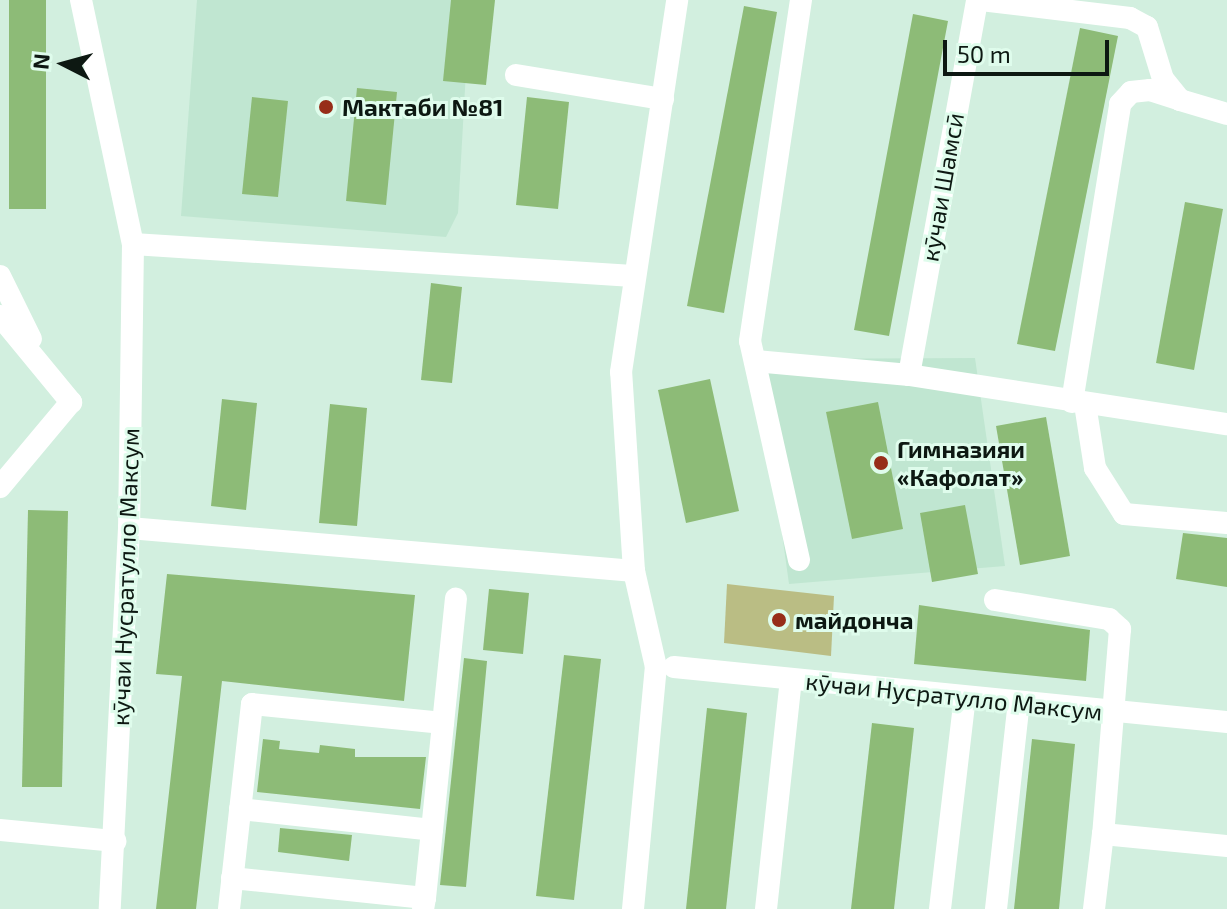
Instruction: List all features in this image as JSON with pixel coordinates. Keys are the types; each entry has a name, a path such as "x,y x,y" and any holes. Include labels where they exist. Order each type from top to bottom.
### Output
{"lane":[{"name":"кӯчаи Нусратулло Максум","path":"81,0 133,244 129,528 110,909"},
{"path":"633,909 656,667 634,571 621,447 633,276 677,0"},
{"path":"799,560 755,361 750,307 801,0"},
{"name":"кӯчаи Шамсӣ","path":"909,375 979,0 1139,22 1180,100"},
{"path":"516,75 663,99"},
{"path":"1227,114 1150,90 1131,92 1120,104 1079,403 1095,468 1124,514 1227,523"},
{"path":"133,244 633,276"},
{"path":"0,276 39,356 71,402 0,487"},
{"path":"0,316 39,356"},
{"path":"755,361 909,375 1227,424"},
{"path":"129,528 634,571"},
{"path":"232,878 424,903 456,599"},
{"path":"995,600 1109,619 1120,629 1117,712 1094,909"},
{"name":"кӯчаи Нусратулло Максум","path":"674,667 1227,722"},
{"name":"кӯчаи Нусратулло Максум","path":"766,909 791,680"},
{"path":"940,909 965,697"},
{"path":"996,909 1019,702"},
{"path":"229,909 252,704 443,723"},
{"path":"240,809 432,830"},
{"path":"0,830 115,841"},
{"path":"1103,834 1227,846"}],"shaded area":[{"name":"Мактаби №81","path":"197,0 470,0 458,213 446,237 181,216"},
{"name":"Гимназияи «Кафолат»","path":"975,358 1005,566 789,584 758,359"}],"green space":[{"name":"майдонча","path":"727,584 834,596 831,656 724,643"}],"building":[{"path":"9,0 46,0 46,209 9,209"},
{"path":"451,0 495,0 486,85 443,81"},
{"path":"744,6 777,12 724,313 687,306"},
{"path":"913,14 948,21 889,336 854,330"},
{"path":"1080,28 1118,36 1055,351 1017,344"},
{"path":"357,88 397,92 386,205 346,201"},
{"path":"252,97 288,101 278,197 242,194"},
{"path":"527,97 569,102 558,209 516,205"},
{"path":"1185,202 1223,209 1194,370 1156,363"},
{"path":"431,283 462,287 452,383 421,380"},
{"path":"710,379 739,511 686,523 658,390"},
{"path":"222,399 257,403 246,510 211,506"},
{"path":"878,402 903,529 852,539 826,412"},
{"path":"330,404 367,408 357,526 319,523"},
{"path":"1046,417 1070,556 1020,565 996,426"},
{"path":"965,505 978,574 932,582 920,513"},
{"path":"28,510 68,511 62,787 22,787"},
{"path":"1183,533 1227,538 1227,587 1176,579"},
{"path":"167,574 415,595 404,701 222,681 196,909 156,909 182,676 156,674"},
{"path":"489,589 529,593 523,654 483,650"},
{"path":"919,605 1090,630 1086,681 914,664"},
{"path":"564,655 601,659 574,900 536,896"},
{"path":"464,658 487,661 466,887 440,885"},
{"path":"707,708 747,713 726,909 686,909"},
{"path":"872,723 914,728 894,909 851,909"},
{"path":"263,739 280,741 279,749 319,753 320,745 355,749 355,757 426,757 420,809 257,792"},
{"path":"1032,739 1075,744 1059,909 1014,909"},
{"path":"280,828 352,835 349,861 278,852"}],"place":[{"name":"Мактаби №81","path":"326,107"},
{"name":"Гимназияи «Кафолат»","path":"881,463"},
{"name":"майдонча","path":"779,620"}]}
